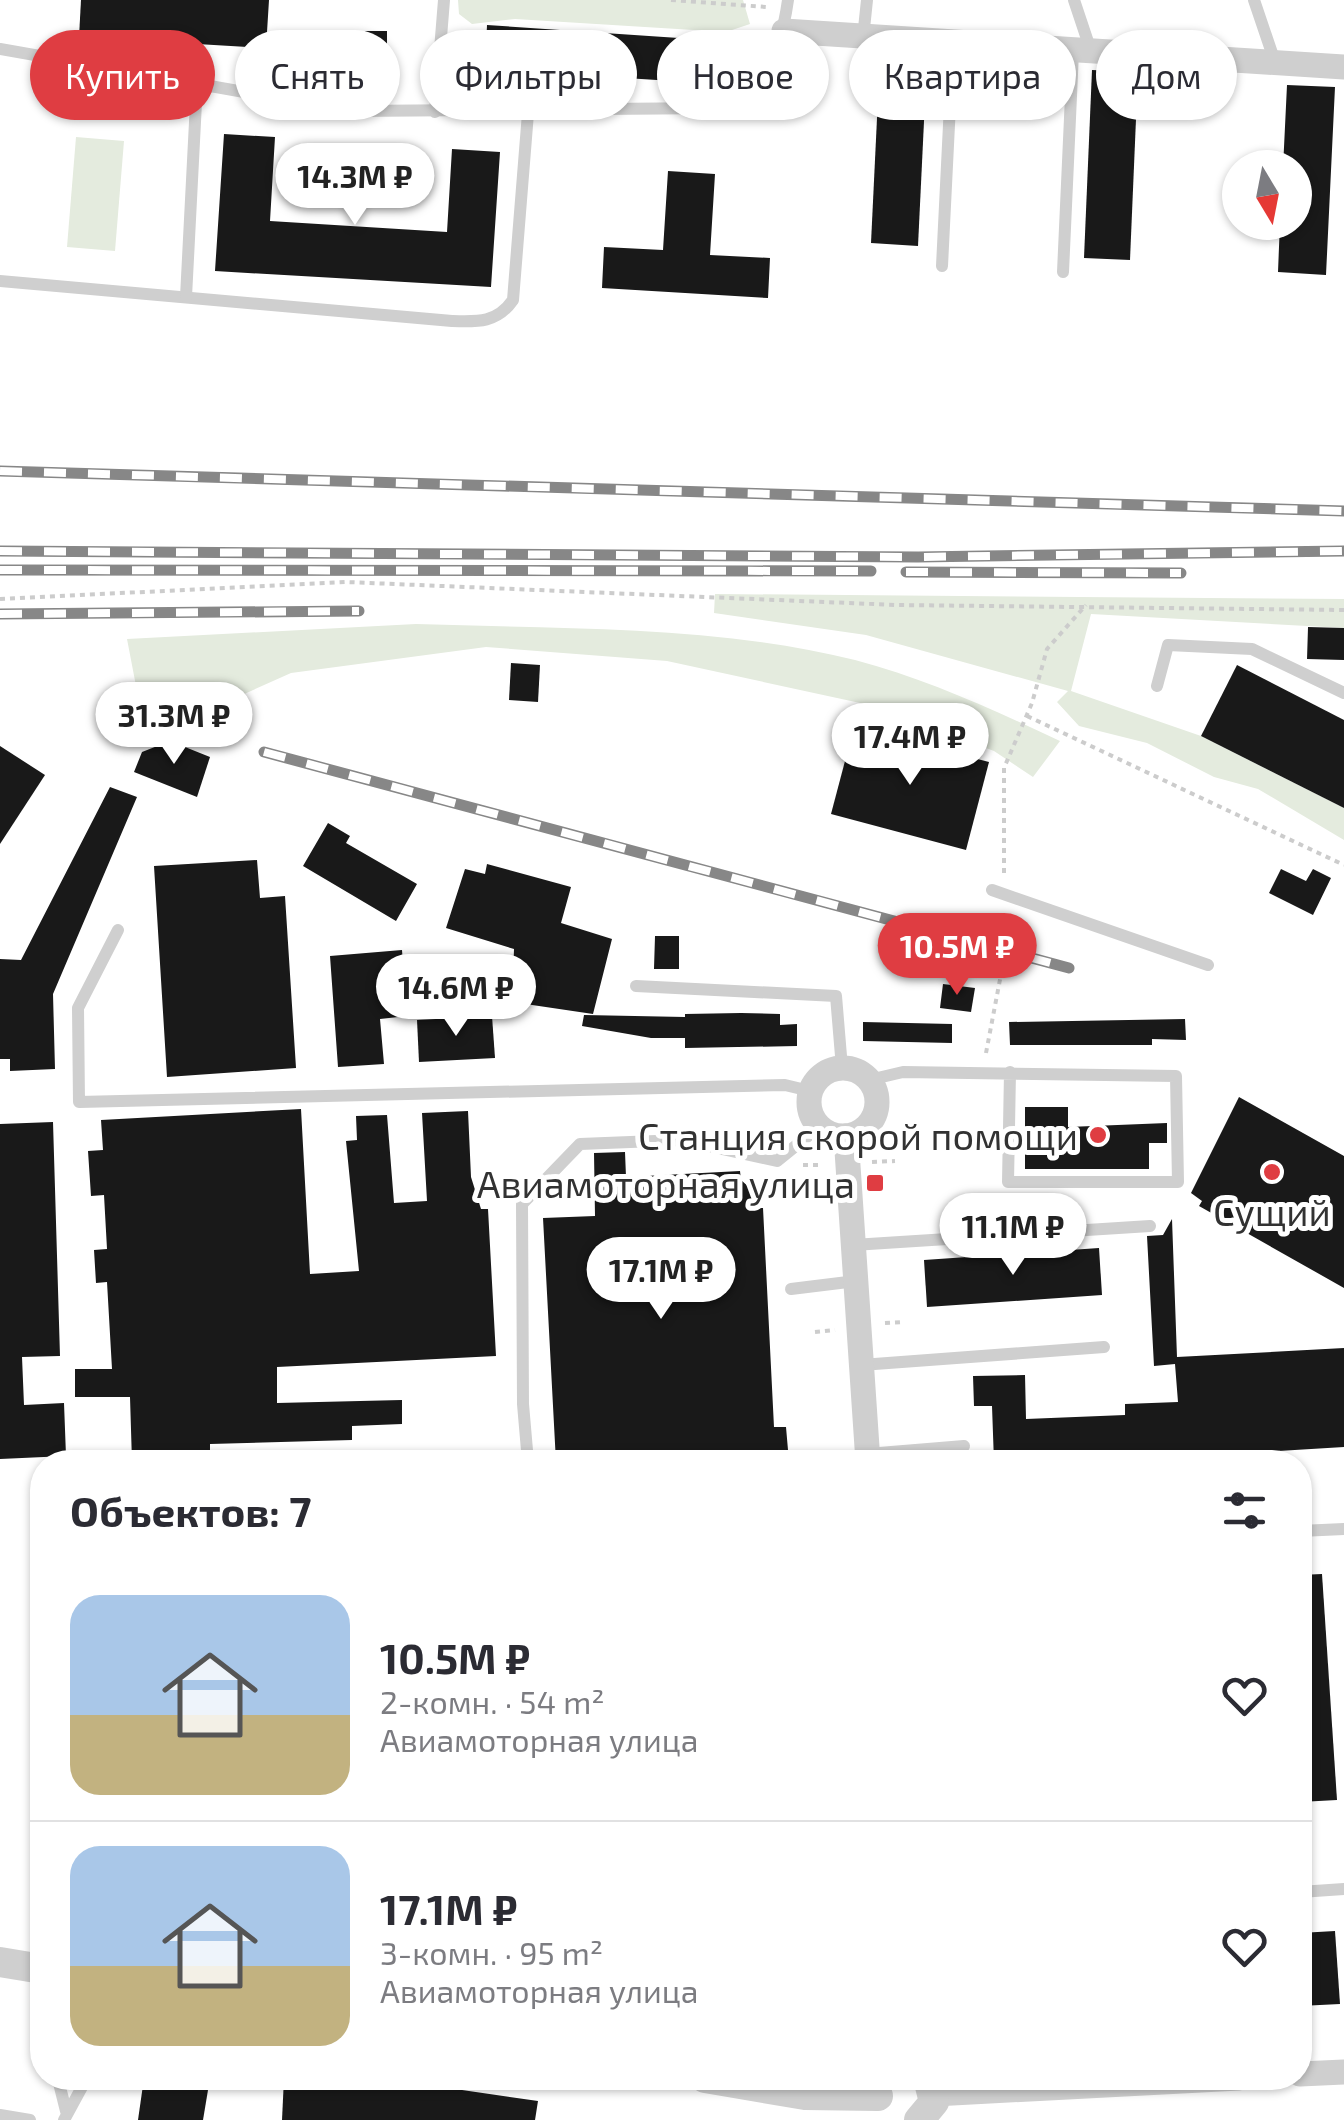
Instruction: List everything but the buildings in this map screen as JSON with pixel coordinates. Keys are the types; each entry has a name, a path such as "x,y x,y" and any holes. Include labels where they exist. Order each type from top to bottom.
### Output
{"street":[{"path":"1076,53 1344,68"},
{"path":"842,1068 857,1071 869,1080 877,1099 872,1120 846,1136 819,1126 810,1110 810,1091 819,1077 842,1068"},
{"path":"846,1136 867,1450"},
{"path":"0,1962 30,1968"},
{"path":"1312,2073 1344,2072"},
{"path":"776,2090 886,2098"},
{"path":"927,2097 1042,2090"}],"lane":[{"path":"442,30 444,0"},
{"path":"784,30 788,0"},
{"path":"864,30 867,0"},
{"path":"1064,272 1083,53 1074,0"},
{"path":"1254,0 1275,64"},
{"path":"0,49 30,54"},
{"path":"215,86 352,111 420,112"},
{"path":"186,297 194,120"},
{"path":"0,281 452,321 482,322 502,316 513,300 527,120"},
{"path":"942,266 949,120"},
{"path":"1157,686 1168,645 1252,648 1344,694"},
{"path":"998,892 1208,965"},
{"path":"118,930 78,1008 80,1102 785,1085 810,1091"},
{"path":"636,986 836,996 842,1068"},
{"path":"869,1080 903,1072 1010,1072 1176,1076 1178,1182 1008,1182 1010,1072"},
{"path":"527,1450 522,1404 522,1204 580,1144 681,1140 777,1161 819,1126"},
{"path":"854,1245 1150,1226"},
{"path":"791,1289 856,1281"},
{"path":"862,1365 1104,1347"},
{"path":"932,1450 964,1446"},
{"path":"1312,1531 1344,1530"},
{"path":"1312,1891 1344,1889"},
{"path":"60,2090 65,2116"},
{"path":"65,2116 80,2090"},
{"path":"0,2115 30,2120"}],"path":[{"path":"672,0 766,7 783,30"},
{"path":"0,599 346,582 896,604 1344,610"},
{"path":"998,892 1004,768 1027,716 1047,649 1086,605"},
{"path":"1027,716 1344,864"},
{"path":"982,1057 986,1054 1002,970"},
{"path":"867,1162 895,1161"},
{"path":"803,1166 836,1164"},
{"path":"880,1324 904,1322"},
{"path":"815,1332 840,1329"}],"shaded area":[{"path":"458,0 743,0 750,24 732,30 694,30 515,19 472,24 459,14"},
{"path":"76,137 124,141 115,251 67,247"},
{"path":"715,594 1344,599 1344,628 1091,614 1071,691 1201,736 1344,808 1344,840 1258,789 1214,777 1147,743 1079,726 1057,702 1068,691 866,635 714,613"},
{"path":"416,624 637,631 802,649 908,676 1060,741 1033,777 994,751 874,706 667,661 486,647 291,673 146,738 127,639"}],"railway":[{"path":"0,471 1344,511"},
{"path":"0,551 918,557 1344,551"},
{"path":"0,570 871,571"},
{"path":"906,572 1181,573"},
{"path":"0,614 359,611"},
{"path":"264,752 1069,968"}],"place":[{"name":"Станция скорой помощи","path":"1098,1135"},
{"name":"Сущий","path":"1272,1172"},
{"name":"Авиамоторная улица","path":"875,1183"}]}
